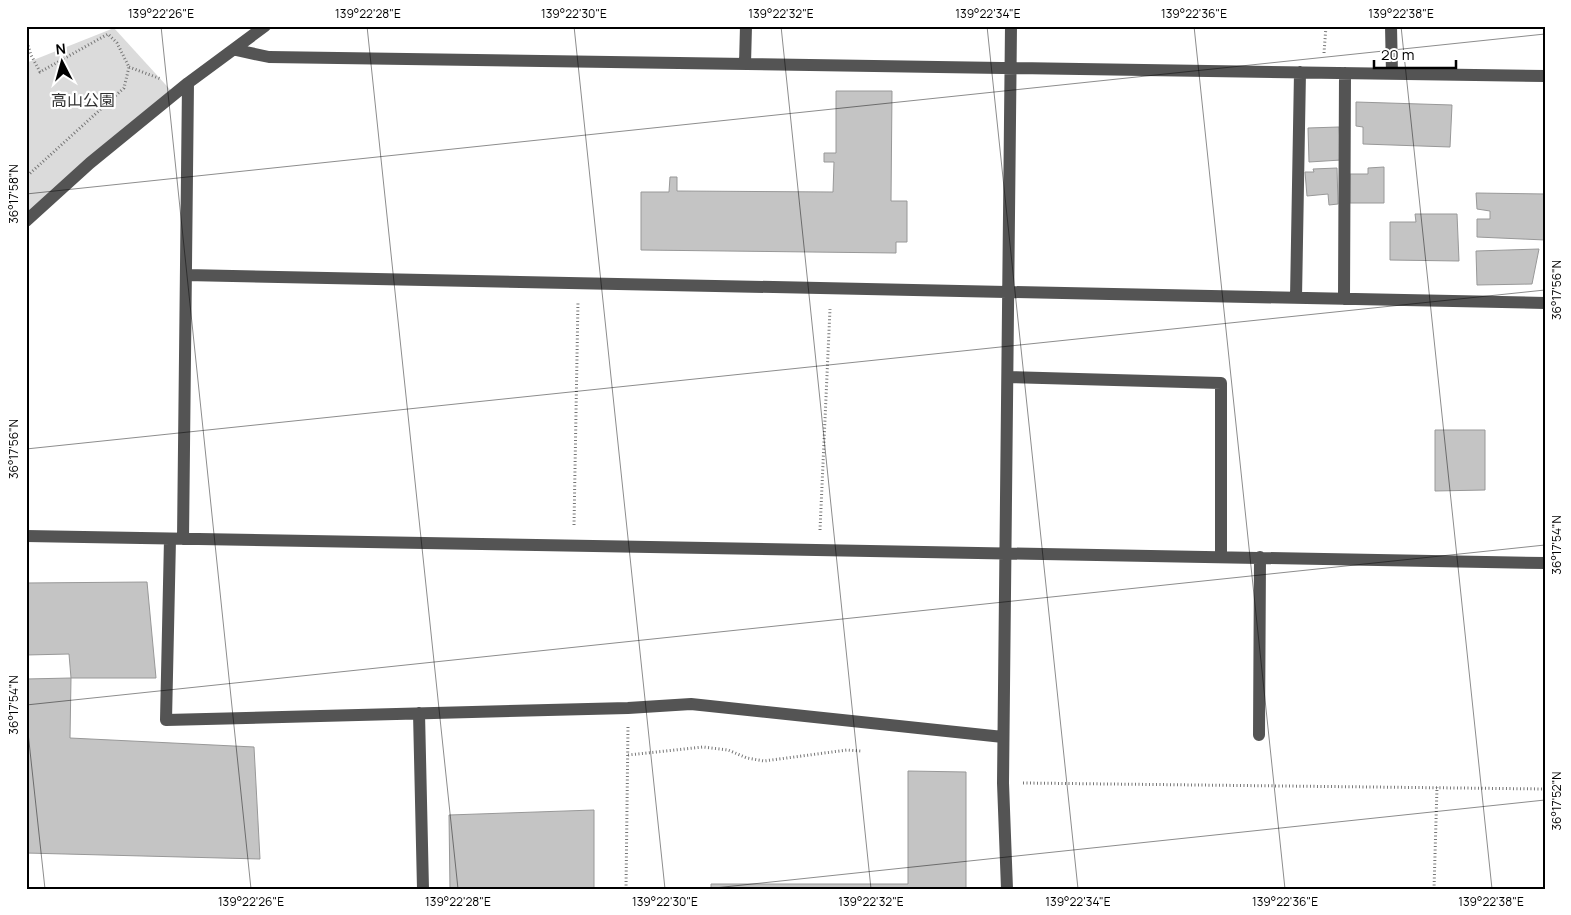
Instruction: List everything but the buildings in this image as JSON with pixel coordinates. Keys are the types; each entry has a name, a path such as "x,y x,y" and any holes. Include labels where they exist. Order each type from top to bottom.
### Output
{"street":[{"path":"26,221 90,163 188,83 236,50 266,26"},
{"path":"745,64 746,26"},
{"path":"1007,889 1003,737 1007,552 1011,26"},
{"path":"1391,26 1392,74"},
{"path":"236,50 269,57 1545,76"},
{"path":"1296,298 1300,72"},
{"path":"1344,299 1345,73"},
{"path":"188,83 186,275 177,539 166,720 628,708 692,704 1003,737"},
{"path":"186,275 1545,303"},
{"path":"1008,377 1221,383 1221,556"},
{"path":"26,536 1545,563"},
{"path":"1259,735 1260,557"},
{"path":"419,713 422,889"}],"path":[{"path":"1324,73 1326,26"},
{"path":"26,39 30,55 40,72 108,34 117,43 129,67 124,88 26,177"},
{"path":"129,67 163,80"},
{"path":"574,545 578,283"},
{"path":"819,549 831,288"},
{"path":"626,889 628,708"},
{"path":"628,755 703,747 728,750 747,758 764,761 847,750 861,751"},
{"path":"1003,783 1545,789"},
{"path":"1434,889 1437,787"}],"green space":[{"name":"高山公園","path":"114,28 175,95 26,223 26,63"}]}
